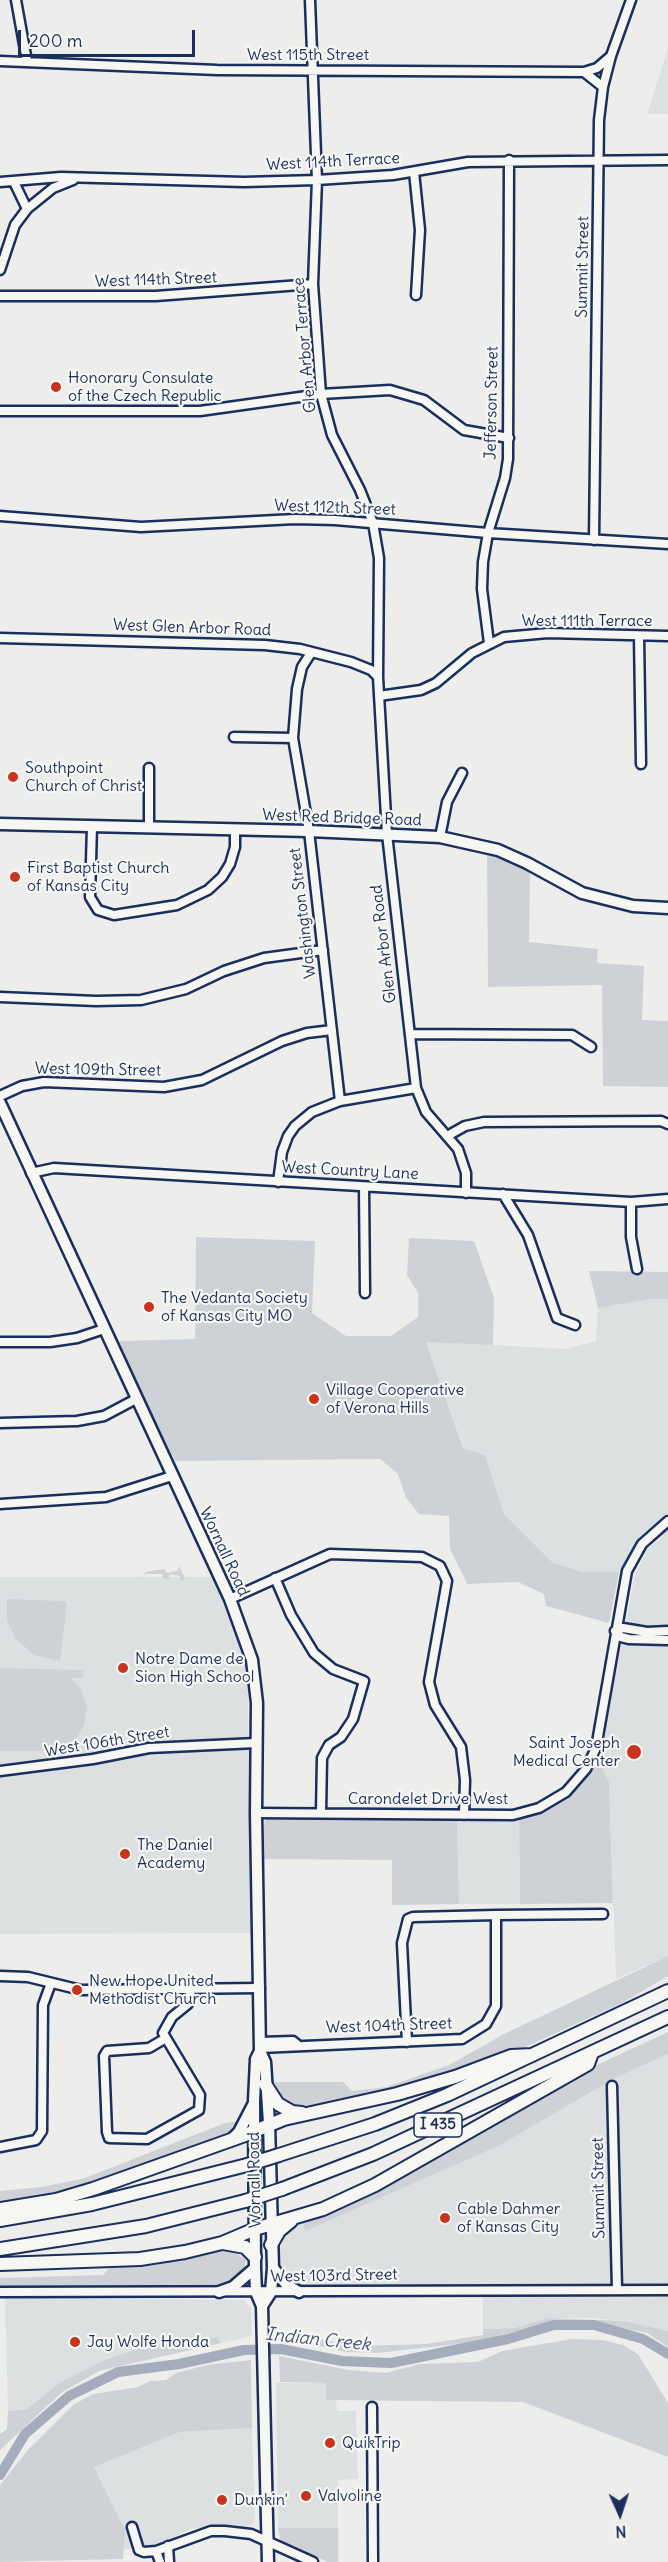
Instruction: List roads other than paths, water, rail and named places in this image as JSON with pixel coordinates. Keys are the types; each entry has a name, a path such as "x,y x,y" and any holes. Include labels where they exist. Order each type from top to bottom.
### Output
{"highway":[{"name":"I 435","path":"0,2220 103,2202 247,2165 375,2124 447,2095 668,1991"},
{"name":"I 435","path":"0,2249 135,2228 245,2201 282,2189 373,2154 668,2017"},
{"path":"272,2245 286,2224 296,2218 375,2185 588,2064 592,2053"},
{"path":"0,2209 56,2200 255,2132 269,2123 408,2091 511,2056 532,2055"},
{"path":"266,2084 278,2104 292,2112 306,2114"},
{"path":"0,2264 140,2259 222,2243 255,2229 296,2218"},
{"path":"222,2243 245,2247 255,2262"}],"main road":[{"name":"West Red Bridge Road","path":"0,824 309,831 440,837 498,850 592,897 633,906 668,908"},
{"name":"Wornall Road","path":"0,1103 3,1114 230,1599 252,1660 257,1703 256,1812 260,1988 260,2047 256,2060 254,2102 255,2262 256,2292 262,2306 268,2562"},
{"name":"Wornall Road","path":"260,2047 265,2062 269,2123 273,2268 271,2292 262,2306"},
{"path":"229,2141 239,2132 254,2102"},
{"path":"255,2229 261,2240 264,2285 271,2292"},
{"path":"219,2292 233,2288 255,2262"},
{"path":"273,2268 287,2285 299,2292"}],"street":[{"path":"16,0 27,61"},
{"name":"Glen Arbor Terrace","path":"309,0 314,70 317,180 312,284 321,393 332,435 360,490 373,523 379,558 378,677"},
{"name":"Summit Street","path":"594,540 599,120 603,87 611,56 631,0"},
{"path":"584,72 597,68 611,56"},
{"name":"West 115th Street","path":"0,61 217,70 584,72"},
{"path":"584,72 603,87"},
{"name":"Jefferson Street","path":"489,643 482,589 488,533 505,478 509,438 509,160"},
{"name":"West 114th Terrace","path":"0,182 61,177 244,182 317,180 414,172 468,162 668,160"},
{"path":"414,172 420,230 416,295"},
{"path":"0,270 15,225 27,209 53,188 76,179"},
{"path":"14,182 27,209"},
{"name":"West 114th Street","path":"0,296 156,297 312,284"},
{"path":"0,411 200,411 321,393 371,390 403,392 424,400 464,430 509,438"},
{"name":"West 112th Street","path":"0,516 116,527 295,519 668,544"},
{"name":"West 111th Terrace","path":"379,696 421,690 436,683 472,653 489,643 519,634 668,636"},
{"path":"639,636 641,764"},
{"name":"West Glen Arbor Road","path":"0,638 237,643 300,649 351,662 370,670 378,677"},
{"name":"Washington Street","path":"310,652 302,667 297,689 293,738 309,831 340,1101"},
{"name":"Glen Arbor Road","path":"378,677 387,834 416,1088 426,1112 448,1136 464,1161 466,1193"},
{"path":"234,737 293,738"},
{"path":"149,768 149,827"},
{"path":"440,837 447,802 462,773"},
{"path":"92,826 90,891 96,907 105,914 114,915 177,905 193,899 222,877 230,864 235,847 235,829"},
{"path":"0,997 96,1001 141,1000 186,989 224,971 264,958 322,950"},
{"name":"West 109th Street","path":"0,1096 22,1086 44,1082 164,1087 202,1080 282,1041 307,1033 332,1030"},
{"path":"410,1034 572,1035 591,1047"},
{"path":"278,1182 282,1152 295,1126 312,1112 340,1101 416,1088"},
{"path":"448,1136 465,1126 484,1122 661,1121 668,1124"},
{"name":"West Country Lane","path":"31,1173 54,1168 631,1202 668,1199"},
{"path":"364,1187 365,1293"},
{"path":"503,1194 528,1234 557,1318 575,1325"},
{"path":"631,1202 631,1237 637,1269"},
{"path":"0,1342 53,1342 77,1338 104,1329"},
{"path":"0,1423 77,1421 104,1416 136,1399"},
{"path":"0,1504 106,1497 172,1476"},
{"name":"Carondelet Drive West","path":"256,1812 464,1815 526,1812 552,1802 575,1783 596,1748 615,1630 631,1562 648,1537 668,1521"},
{"path":"230,1599 315,1559 337,1553 422,1557 440,1566 447,1581 429,1682 435,1705 461,1747 465,1780 464,1815"},
{"path":"275,1578 291,1614 314,1653 333,1669 364,1681 353,1719 341,1737 329,1745 322,1758 321,1813"},
{"path":"668,1631 647,1632 623,1628 615,1630 621,1637 629,1639 668,1640"},
{"name":"West 106th Street","path":"0,1771 93,1759 148,1748 256,1743"},
{"path":"407,2042 402,1943 408,1919 412,1917 603,1914"},
{"name":"West 104th Street","path":"260,2047 293,2041 298,2044 449,2041 470,2036 486,2024 497,2000 496,1915"},
{"path":"0,1976 28,1977 81,1990 260,1988"},
{"path":"0,2147 36,2140 39,2137 44,2005 51,1983"},
{"path":"166,2038 149,2048 107,2051 104,2056 109,2138 147,2139 199,2110 200,2095 166,2038 163,2028 188,2004 190,1989"},
{"name":"Summit Street","path":"612,2086 616,2289"},
{"name":"West 103rd Street","path":"0,2292 668,2290"},
{"path":"372,2407 374,2562"},
{"path":"132,2527 139,2550 156,2551 211,2531 251,2534 313,2562"},
{"path":"168,2546 170,2562"},
{"path":"156,2551 160,2562"}],"waterway":[{"name":"Indian Creek","path":"0,2475 25,2434 69,2396 118,2372 179,2364 244,2350 281,2349 342,2361 391,2363 508,2339 554,2325 594,2325 643,2339 668,2354"}],"place":[{"name":"Honorary Consulate of the Czech Republic","path":"56,387"},
{"name":"Southpoint Church of Christ","path":"13,777"},
{"name":"First Baptist Church of Kansas City","path":"15,877"},
{"name":"The Vedanta Society of Kansas City MO","path":"149,1307"},
{"name":"Village Cooperative of Verona Hills","path":"314,1399"},
{"name":"Notre Dame de Sion High School","path":"123,1668"},
{"name":"Saint Joseph Medical Center","path":"634,1752"},
{"name":"The Daniel Academy","path":"125,1854"},
{"name":"New Hope United Methodist Church","path":"77,1990"},
{"name":"Cable Dahmer of Kansas City","path":"445,2218"},
{"name":"Jay Wolfe Honda","path":"75,2342"},
{"name":"QuikTrip","path":"330,2443"},
{"name":"Valvoline","path":"306,2496"},
{"name":"Dunkin'","path":"222,2500"}]}
